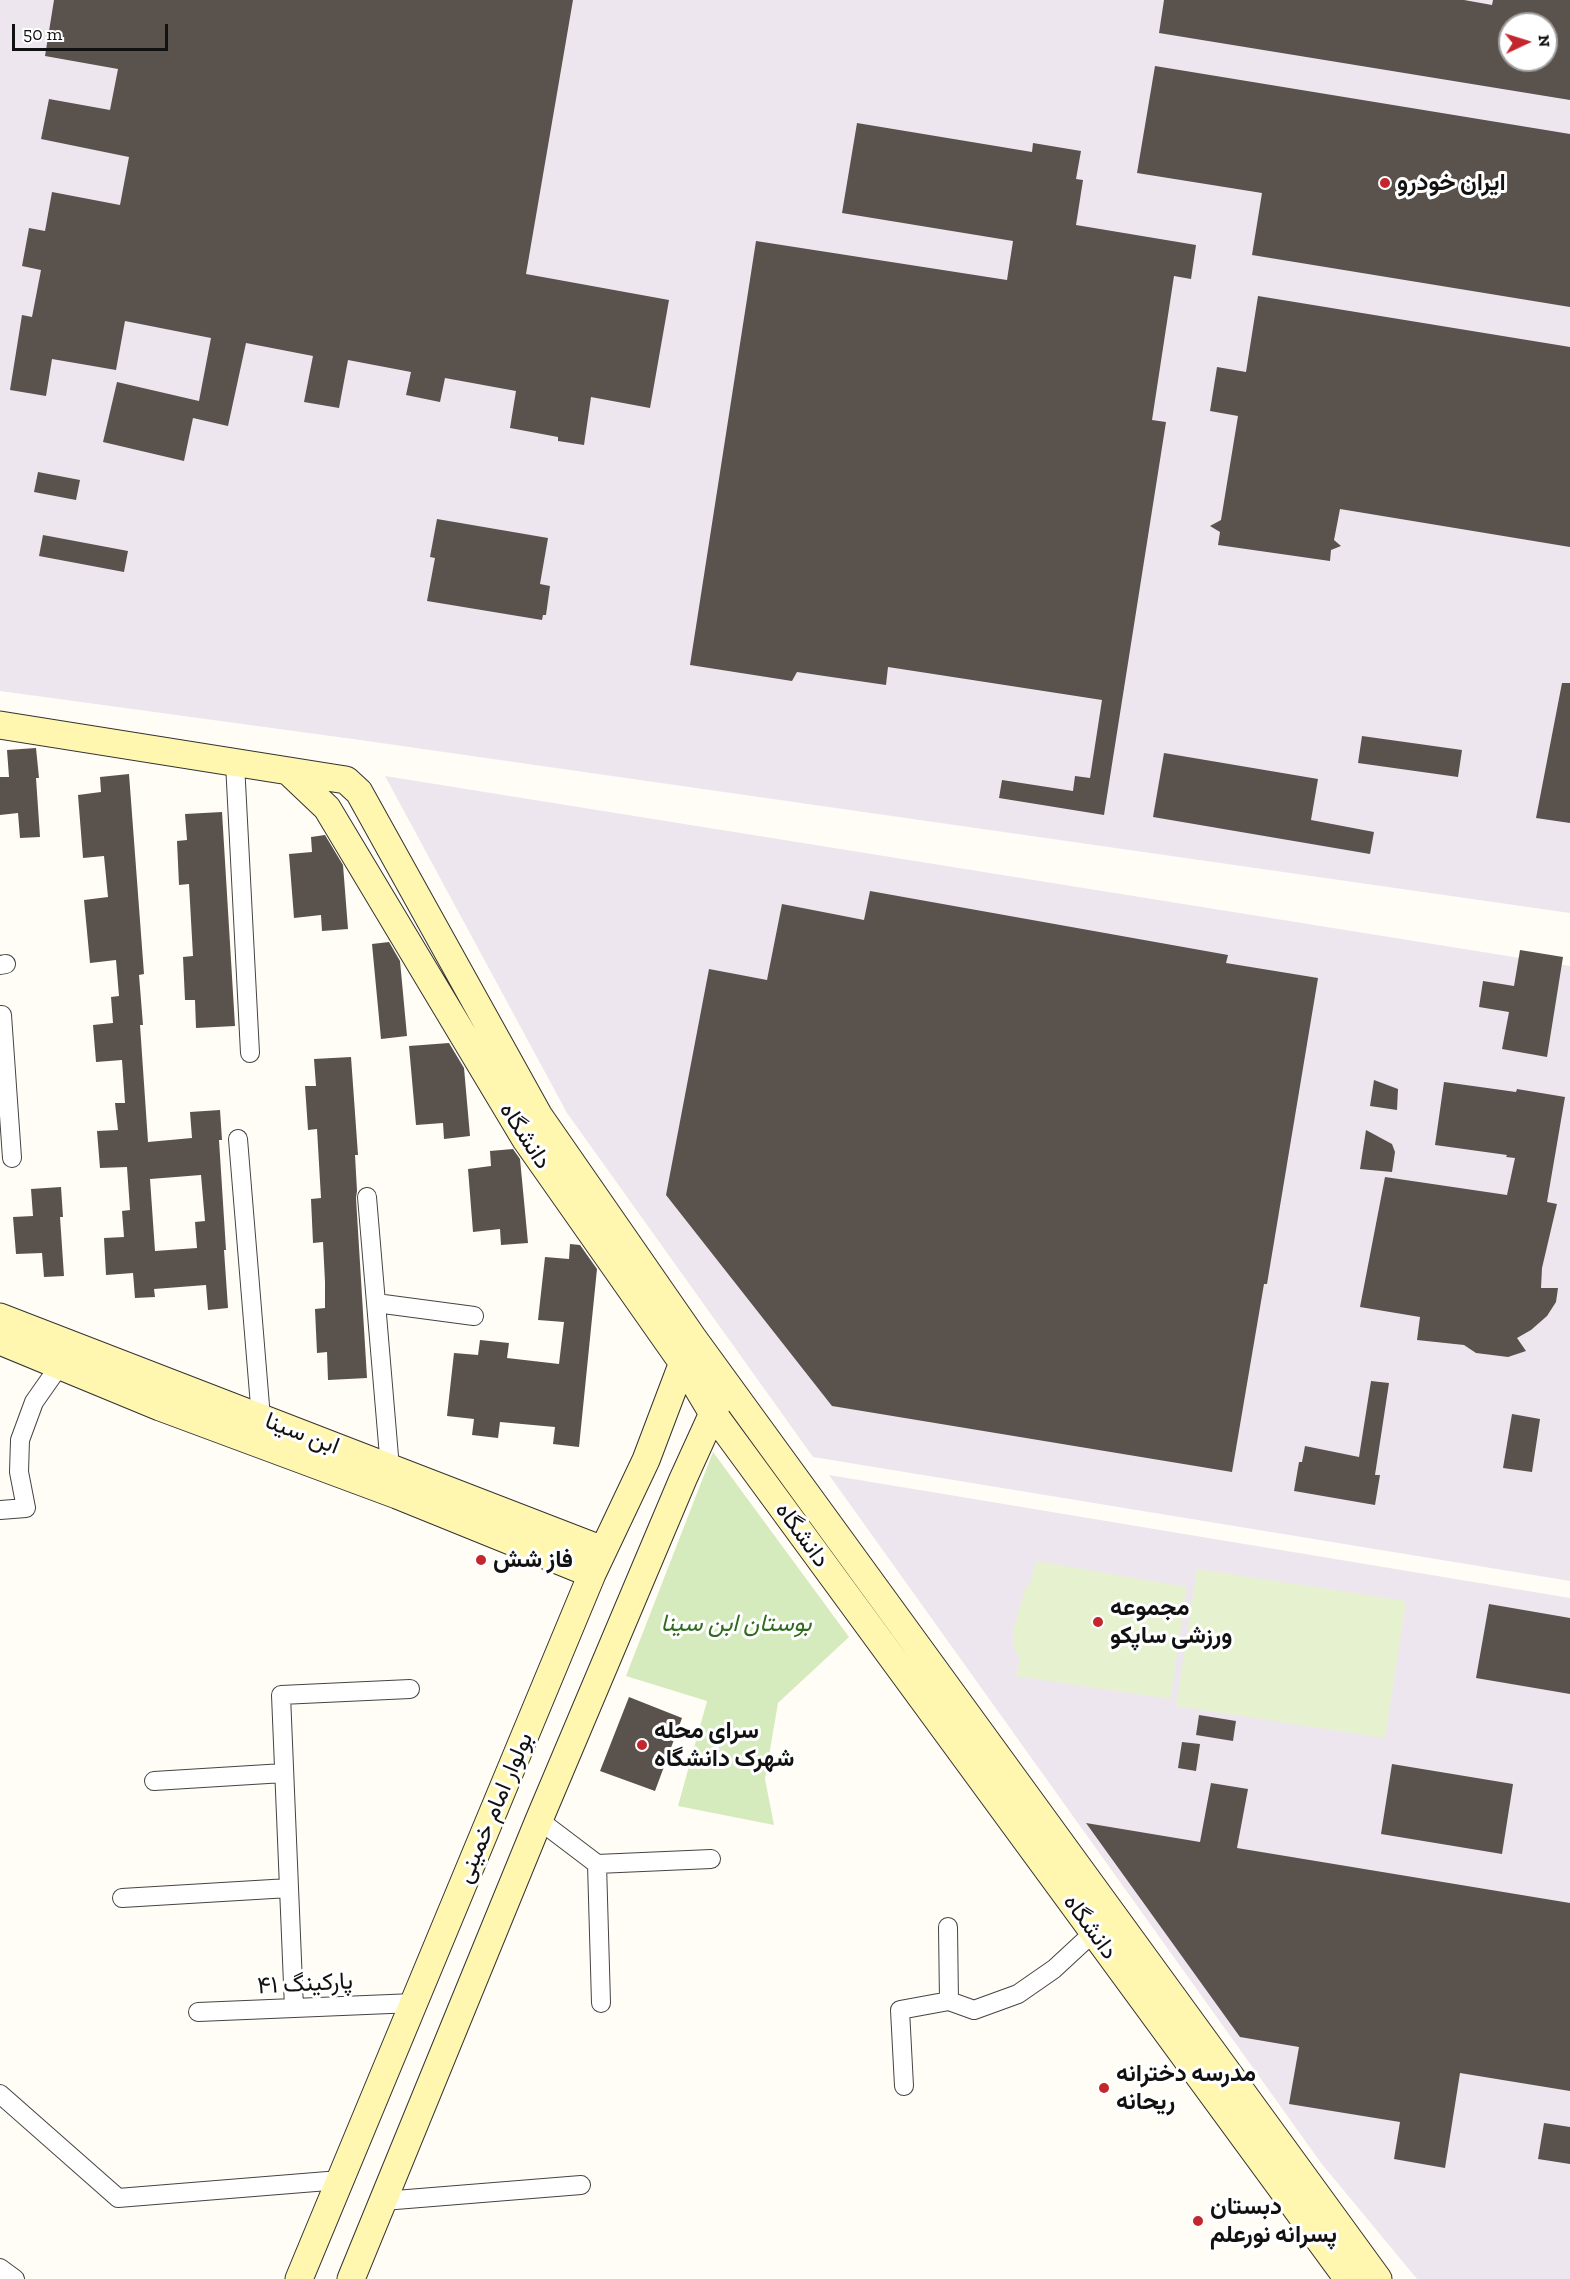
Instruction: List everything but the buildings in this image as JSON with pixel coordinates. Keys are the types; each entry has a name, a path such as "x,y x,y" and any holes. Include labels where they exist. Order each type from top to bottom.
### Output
{"street":[{"path":"0,725 288,771"},
{"path":"235,763 250,1053"},
{"name":"دانشگاه","path":"288,771 346,780 359,792 539,1116 693,1338 1378,2279"},
{"name":"دانشگاه","path":"288,771 327,808 526,1140 682,1362 712,1412 1348,2279"},
{"path":"0,1015 2,1015 12,1158"},
{"path":"238,1139 261,1418"},
{"path":"367,1197 390,1468"},
{"path":"376,1303 474,1316"},
{"name":"ابن سینا","path":"0,1317 390,1468 598,1562"},
{"name":"بولوار امام خمینی","path":"299,2279 598,1562 646,1460 693,1338"},
{"name":"ابن سینا","path":"0,1341 160,1407 397,1495 598,1562"},
{"path":"0,1510 26,1508 19,1472 20,1440 34,1402 60,1365"},
{"name":"بولوار امام خمینی","path":"351,2279 539,1820 712,1412 728,1385"},
{"path":"294,2008 281,1695 410,1689"},
{"path":"154,1781 284,1773"},
{"path":"539,1820 597,1864 711,1859"},
{"path":"597,1864 601,2003"},
{"path":"122,1898 289,1888"},
{"path":"948,1927 949,2001"},
{"path":"904,2086 900,2010 949,2001 974,2010 1018,1994 1054,1969 1094,1932"},
{"name":"پارکینگ ۴۱","path":"198,2012 414,2003"},
{"path":"0,2094 118,2198 340,2180"},
{"path":"383,2201 581,2185"},
{"path":"0,2268 15,2279"}],"shaded area":[{"path":"0,0 1570,0 1570,913 360,740 0,691"},
{"path":"385,776 1570,966 1570,1581 813,1457 567,1113"},
{"path":"829,1475 1570,1598 1570,2279 1417,2279 1321,2163"}],"green space":[{"name":"بوستان ابن سینا","path":"713,1452 849,1637 778,1703 765,1779 774,1825 678,1806 707,1701 626,1676"},
{"name":"مجموعه ورزشی ساپکو","path":"1036,1561 1187,1587 1170,1699 1016,1676 1020,1657 1014,1649 1013,1631 1024,1592 1032,1579"},
{"path":"1197,1569 1406,1601 1385,1738 1176,1706"}],"place":[{"name":"ایران خودرو","path":"1385,183"},
{"name":"فاز شش","path":"481,1560"},
{"name":"مجموعه ورزشی ساپکو","path":"1098,1622"},
{"name":"سرای محله شهرک دانشگاه","path":"642,1745"},
{"name":"مدرسه دخترانه ریحانه","path":"1104,2088"},
{"name":"دبستان پسرانه نورعلم","path":"1198,2221"}]}
